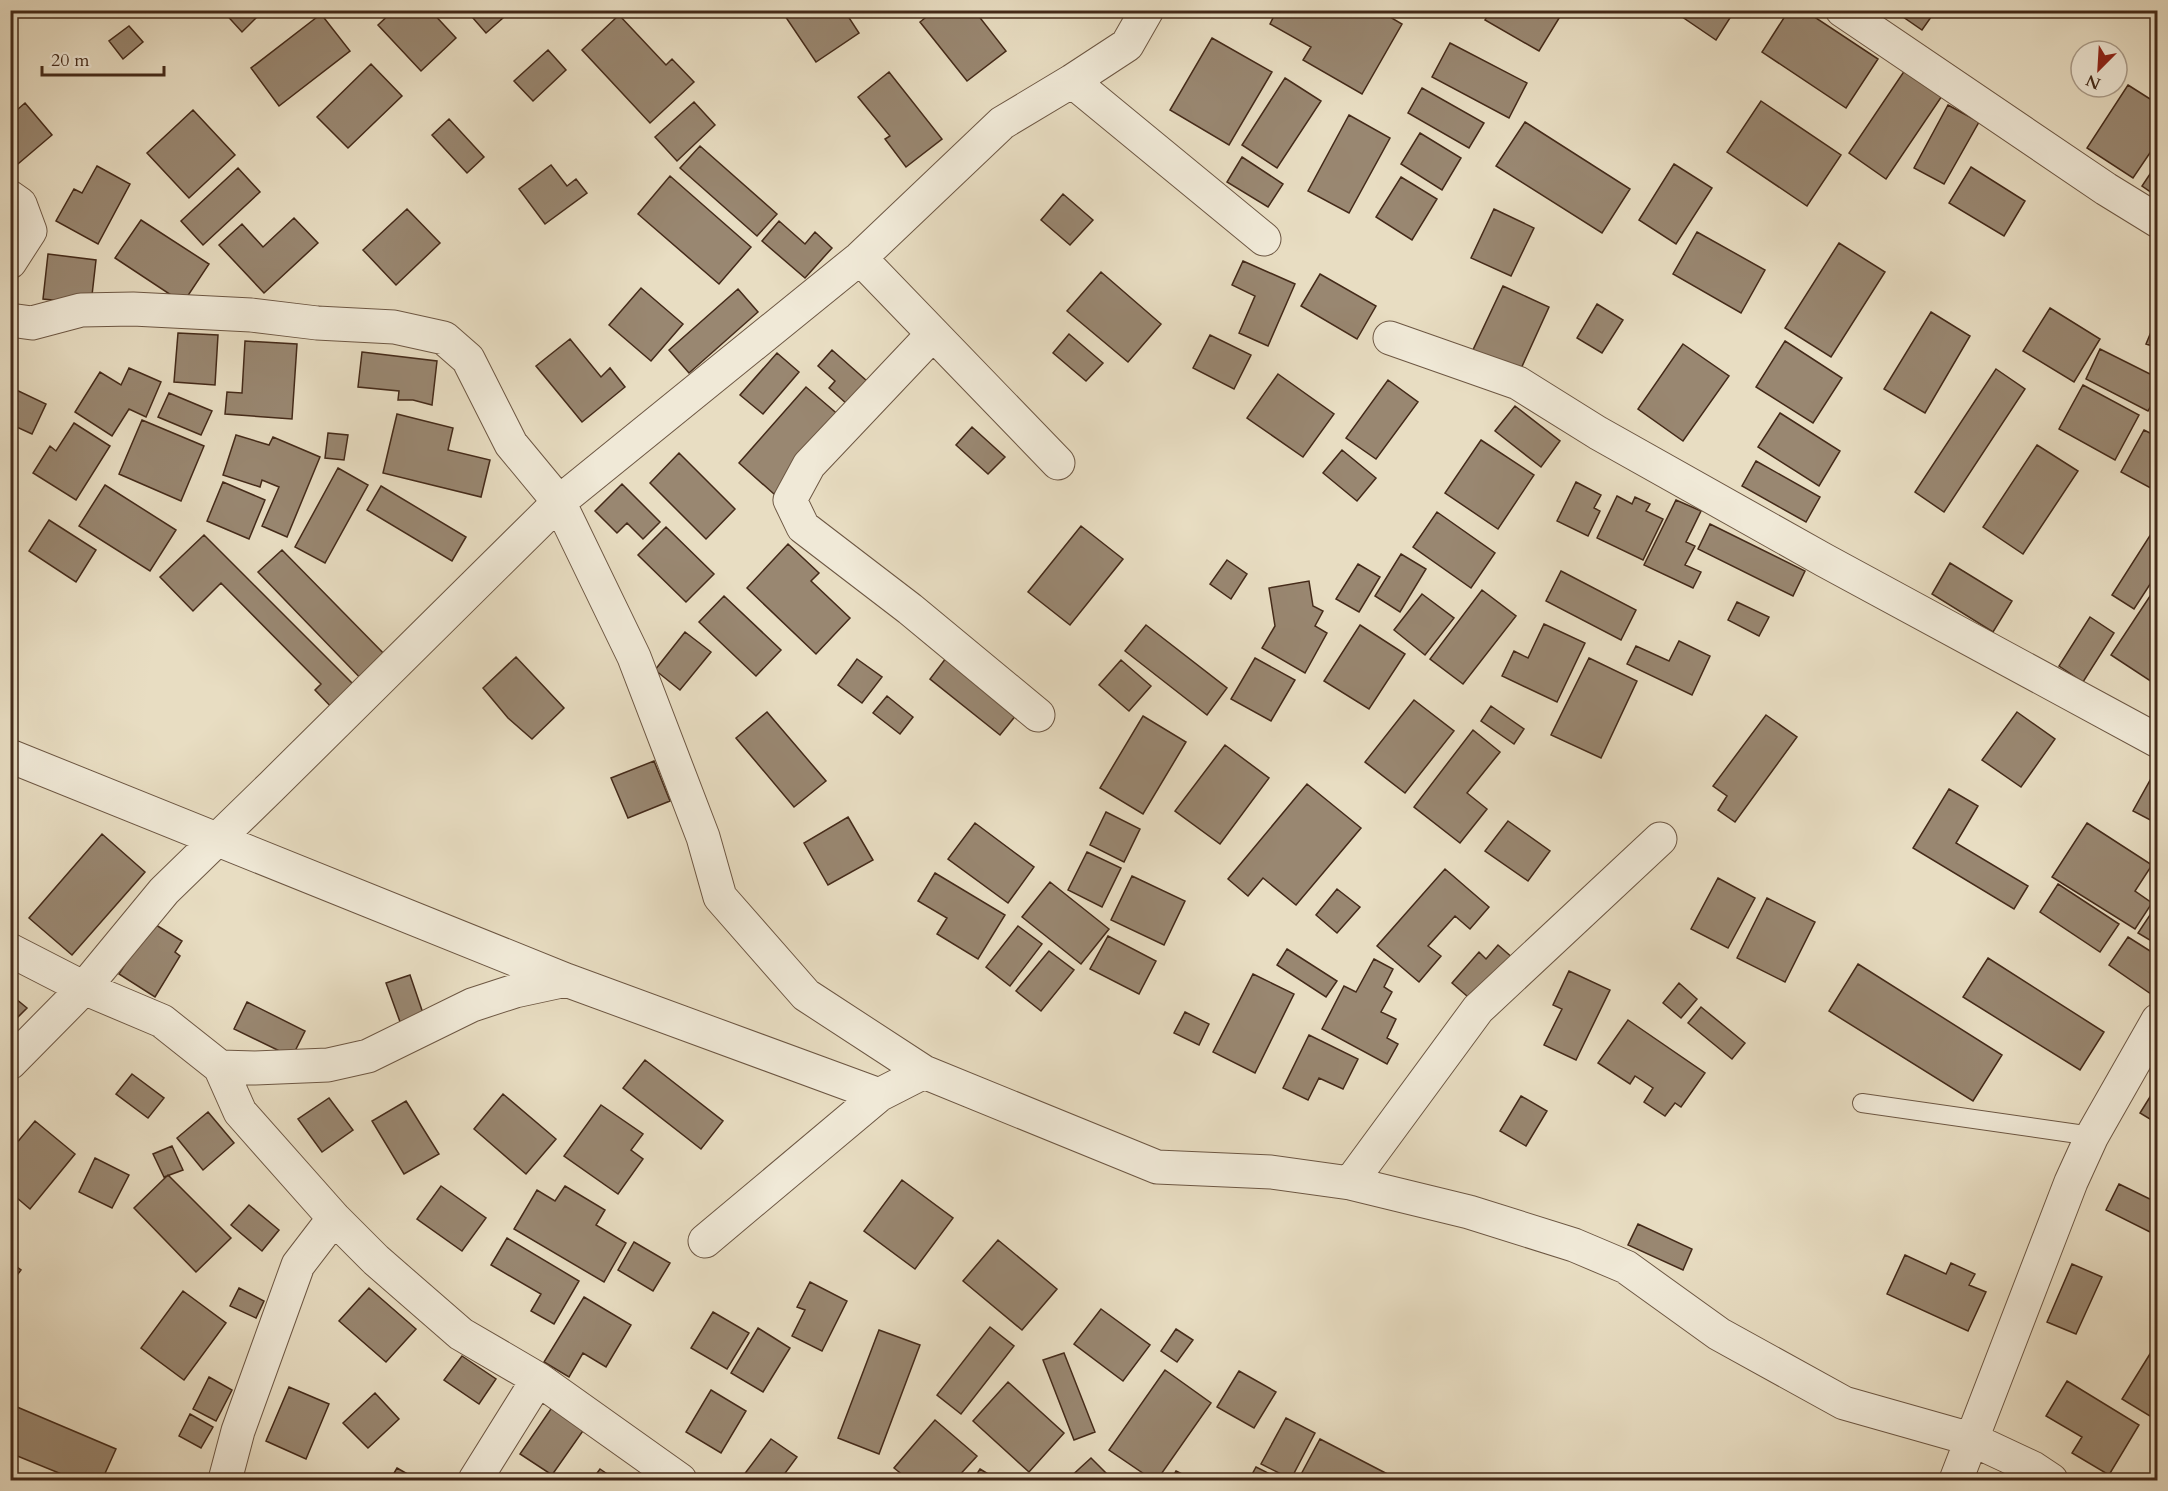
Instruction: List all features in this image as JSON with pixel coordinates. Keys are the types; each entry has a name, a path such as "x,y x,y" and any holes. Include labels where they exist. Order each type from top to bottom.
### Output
{"street":[{"path":"10,1063 84,988 164,891 559,502 860,258 1002,123 1127,45 1147,10"},
{"path":"1842,10 2157,221"},
{"path":"1072,81 1264,238"},
{"path":"10,197 20,204 30,231 10,262"},
{"path":"860,258 1058,463"},
{"path":"10,320 32,323 81,310 144,309 394,327 444,338 468,359 511,444 559,502 634,657 703,837 720,897 806,995 924,1072 1157,1167 1271,1172 1350,1183 1469,1212 1574,1245 1626,1267 1719,1334 1844,1403 1971,1439 2033,1468 2051,1480"},
{"path":"932,335 809,465 790,501 803,527 910,609 1038,715"},
{"path":"1390,338 1518,383 1598,433 1824,560 2157,741"},
{"path":"10,756 566,980 879,1095"},
{"path":"1350,1183 1478,1009 1660,839"},
{"path":"11,950 84,988 162,1021 220,1067 240,1112 334,1218 376,1260 461,1334 538,1379 680,1480"},
{"path":"220,1067 328,1065 368,1056 472,1005 515,991 566,980"},
{"path":"1956,1480 2092,1136 2157,1020"},
{"path":"705,1241 879,1095 924,1072"},
{"path":"225,1480 238,1431 298,1265 334,1218"},
{"path":"476,1480 538,1379"}],"lane":[{"path":"1862,1103 2092,1136"}],"building":[{"path":"222,10 264,10 242,32"},
{"path":"394,10 430,10 456,38 421,71 378,25"},
{"path":"466,10 512,10 486,33"},
{"path":"781,10 844,10 859,33 816,62"},
{"path":"935,10 974,10 1006,51 967,81 920,22"},
{"path":"1277,10 1384,10 1383,13 1402,24 1362,94 1303,60 1311,47 1270,24"},
{"path":"1491,10 1553,10 1561,15 1539,51 1485,20"},
{"path":"1672,10 1735,10 1716,40"},
{"path":"1789,10 1804,10 1878,59 1846,108 1762,52"},
{"path":"1893,10 1936,10 1922,30"},
{"path":"321,14 350,51 279,106 251,68"},
{"path":"619,15 666,65 672,59 694,82 650,123 582,50"},
{"path":"129,26 143,42 123,59 109,41"},
{"path":"1212,38 1272,72 1229,145 1170,110"},
{"path":"1450,43 1527,83 1509,118 1432,77"},
{"path":"548,50 566,70 533,101 514,81"},
{"path":"371,64 402,96 348,148 317,117"},
{"path":"1907,67 1944,93 1886,179 1849,153"},
{"path":"889,72 942,139 906,167 885,139 890,136 858,97"},
{"path":"1285,78 1321,101 1277,168 1242,145"},
{"path":"2129,86 2158,104 2158,141 2133,178 2087,148 2119,99 2129,99"},
{"path":"1422,88 1484,123 1469,148 1408,113"},
{"path":"1761,101 1841,155 1807,206 1727,152"},
{"path":"694,102 715,125 677,161 655,137"},
{"path":"25,103 52,135 12,169 10,116"},
{"path":"1948,105 1979,122 1944,184 1914,168"},
{"path":"193,110 235,155 189,198 147,153"},
{"path":"1349,115 1390,138 1349,213 1308,191"},
{"path":"449,119 484,157 467,173 432,135"},
{"path":"1525,122 1630,189 1602,233 1496,166"},
{"path":"1420,133 1461,158 1442,190 1401,164"},
{"path":"700,146 777,214 757,236 680,168"},
{"path":"1242,157 1283,184 1268,207 1227,182"},
{"path":"2158,162 2158,197 2142,186"},
{"path":"1674,164 1712,188 1676,244 1639,220"},
{"path":"551,165 567,186 576,179 587,193 545,224 519,189"},
{"path":"97,166 130,184 98,244 56,221 74,189 82,193"},
{"path":"1971,167 2025,201 2004,236 1949,203"},
{"path":"238,168 260,192 203,245 181,221"},
{"path":"670,176 751,247 719,284 638,214"},
{"path":"1401,177 1437,199 1412,240 1376,217"},
{"path":"1063,194 1093,220 1070,245 1041,220"},
{"path":"407,209 440,243 396,285 363,250"},
{"path":"1494,209 1534,228 1511,276 1471,258"},
{"path":"294,218 318,243 264,293 219,245 242,224 263,247"},
{"path":"141,220 209,264 183,303 115,258"},
{"path":"779,221 805,244 815,232 832,248 805,278 762,241"},
{"path":"1697,232 1765,270 1741,313 1673,274"},
{"path":"1839,243 1885,272 1831,357 1785,328"},
{"path":"48,254 96,260 91,304 43,299"},
{"path":"1243,261 1295,284 1268,346 1239,333 1255,296 1232,285"},
{"path":"1101,272 1161,324 1128,362 1067,311"},
{"path":"1320,274 1376,306 1357,339 1301,306"},
{"path":"1503,286 1549,307 1519,373 1472,352"},
{"path":"641,288 683,324 651,361 609,325"},
{"path":"738,289 758,312 689,373 669,350"},
{"path":"1597,304 1623,320 1602,353 1577,338"},
{"path":"2050,308 2100,339 2074,382 2023,351"},
{"path":"1931,312 1970,336 1925,413 1884,389"},
{"path":"2158,320 2158,348 2146,344"},
{"path":"178,333 218,335 215,385 174,382"},
{"path":"1069,334 1103,363 1086,381 1053,353"},
{"path":"1210,335 1251,355 1234,389 1193,368"},
{"path":"570,339 601,377 610,368 625,387 582,422 536,366"},
{"path":"245,341 297,344 292,419 225,414 227,392 242,393"},
{"path":"1785,341 1842,378 1813,423 1756,387"},
{"path":"1683,344 1729,376 1683,441 1638,409"},
{"path":"2100,349 2158,378 2158,393 2148,411 2086,379"},
{"path":"832,350 867,381 847,404 829,388 835,381 818,366"},
{"path":"362,352 437,361 432,405 413,400 398,400 399,391 358,387"},
{"path":"777,353 799,372 763,414 740,395"},
{"path":"129,368 161,382 146,417 129,409 112,436 75,412 100,372 121,385"},
{"path":"1996,369 2025,389 1944,512 1915,492"},
{"path":"1278,374 1334,414 1303,457 1247,418"},
{"path":"1388,380 1418,402 1376,459 1346,438"},
{"path":"2083,385 2139,415 2115,460 2059,429"},
{"path":"10,387 46,404 32,434 10,424"},
{"path":"806,387 841,417 774,494 739,463"},
{"path":"169,393 212,411 201,435 158,417"},
{"path":"1515,406 1560,441 1541,467 1495,431"},
{"path":"1780,413 1840,451 1819,486 1758,447"},
{"path":"397,414 453,428 448,450 490,460 481,497 383,473"},
{"path":"142,420 204,446 181,501 119,474"},
{"path":"74,423 110,446 76,500 33,473 50,446 56,451"},
{"path":"972,427 1005,457 988,474 956,445"},
{"path":"2144,430 2158,437 2158,492 2121,472"},
{"path":"328,433 348,435 344,460 325,458"},
{"path":"236,435 269,445 273,437 320,457 287,537 262,526 279,487 262,480 260,487 223,475"},
{"path":"1481,440 1534,475 1498,529 1445,493"},
{"path":"2037,445 2078,471 2023,554 1983,527"},
{"path":"1342,450 1376,478 1357,501 1323,473"},
{"path":"679,453 735,509 706,539 650,483"},
{"path":"1756,461 1820,497 1806,522 1742,486"},
{"path":"338,468 368,485 325,563 295,547"},
{"path":"223,482 265,500 249,539 207,521"},
{"path":"1576,482 1601,495 1594,508 1600,511 1588,536 1557,521"},
{"path":"622,484 660,522 643,539 627,523 617,533 595,511"},
{"path":"105,485 176,530 150,571 79,526"},
{"path":"381,486 466,537 452,561 367,510"},
{"path":"1617,496 1632,504 1635,497 1650,504 1646,511 1663,519 1643,560 1597,538"},
{"path":"1676,500 1701,511 1686,542 1695,546 1685,565 1701,572 1693,588 1644,565"},
{"path":"1437,512 1495,553 1471,588 1413,547"},
{"path":"49,520 96,550 76,582 29,551"},
{"path":"2158,523 2158,572 2134,609 2112,595"},
{"path":"1710,524 1805,571 1793,596 1698,549"},
{"path":"1081,526 1123,559 1070,625 1028,592"},
{"path":"666,527 714,574 686,602 638,555"},
{"path":"204,535 359,690 336,712 315,690 321,684 221,583 193,611 160,577"},
{"path":"788,544 819,573 811,581 850,618 816,654 747,588"},
{"path":"282,550 392,662 368,686 258,572"},
{"path":"1401,554 1426,569 1400,612 1375,596"},
{"path":"1227,560 1247,574 1231,599 1210,584"},
{"path":"1950,563 2012,601 1993,632 1932,594"},
{"path":"1358,564 1380,577 1359,612 1336,599"},
{"path":"1561,571 1636,610 1621,640 1546,601"},
{"path":"1309,581 1313,606 1323,611 1315,626 1327,633 1305,673 1262,648 1275,626 1269,588"},
{"path":"2158,584 2158,673 2152,682 2111,655"},
{"path":"1482,590 1516,616 1463,684 1430,659"},
{"path":"1422,594 1454,618 1425,655 1394,630"},
{"path":"724,596 781,650 756,676 699,622"},
{"path":"1737,602 1769,617 1759,636 1728,620"},
{"path":"2090,617 2114,633 2083,682 2059,666"},
{"path":"1544,624 1585,643 1557,702 1502,676 1514,651 1528,658"},
{"path":"1146,625 1227,688 1207,715 1125,651"},
{"path":"1360,625 1405,654 1369,709 1324,681"},
{"path":"685,632 711,652 680,690 655,670"},
{"path":"1679,641 1710,656 1692,695 1627,664 1636,646 1669,661"},
{"path":"516,657 564,708 532,739 508,718 483,688"},
{"path":"946,658 1017,714 1000,735 930,679"},
{"path":"1255,658 1295,680 1271,721 1231,699"},
{"path":"1589,658 1637,681 1601,758 1551,735"},
{"path":"857,659 882,677 862,703 838,685"},
{"path":"1121,660 1151,686 1129,711 1099,685"},
{"path":"887,696 913,717 900,734 873,713"},
{"path":"1414,700 1454,731 1405,793 1365,762"},
{"path":"1491,706 1524,729 1514,744 1481,721"},
{"path":"767,712 826,781 794,807 736,738"},
{"path":"2017,712 2055,739 2021,787 1982,760"},
{"path":"1766,715 1797,737 1735,822 1718,810 1727,796 1713,786"},
{"path":"1143,716 1186,742 1143,814 1100,788"},
{"path":"1473,730 1500,752 1467,793 1487,809 1460,843 1414,807"},
{"path":"1225,745 1269,778 1220,844 1175,811"},
{"path":"654,761 670,801 628,818 611,778"},
{"path":"2158,766 2158,824 2133,811"},
{"path":"1307,784 1361,828 1296,905 1263,878 1248,896 1228,879"},
{"path":"1949,789 1978,806 1956,843 2028,886 2014,909 1913,848"},
{"path":"1106,812 1140,829 1124,862 1090,845"},
{"path":"848,817 873,860 828,885 804,843"},
{"path":"1508,821 1550,851 1528,881 1485,851"},
{"path":"975,823 1034,867 1008,903 948,859"},
{"path":"2087,823 2152,865 2135,891 2152,903 2135,929 2052,877"},
{"path":"102,834 145,872 72,955 29,918"},
{"path":"1087,852 1121,868 1102,907 1068,890"},
{"path":"1445,869 1489,907 1470,929 1455,916 1428,946 1441,956 1419,982 1377,946"},
{"path":"935,873 1005,915 978,959 937,934 947,918 918,901"},
{"path":"1132,876 1185,901 1164,945 1111,920"},
{"path":"1718,878 1755,898 1728,948 1691,929"},
{"path":"1050,882 1109,929 1081,964 1022,917"},
{"path":"2058,884 2119,924 2100,952 2040,912"},
{"path":"1337,889 1360,907 1337,933 1316,915"},
{"path":"1767,898 1815,922 1785,982 1737,958"},
{"path":"2156,906 2158,907 2158,945 2138,933"},
{"path":"156,925 182,941 175,952 180,956 155,997 119,974 144,934 148,936"},
{"path":"1018,926 1042,944 1010,986 986,967"},
{"path":"1108,936 1156,961 1139,994 1090,969"},
{"path":"2128,937 2158,956 2158,984 2151,994 2109,965"},
{"path":"1498,945 1514,959 1475,1003 1452,983 1479,952 1486,959"},
{"path":"1287,949 1337,981 1326,997 1277,965"},
{"path":"1049,951 1074,970 1041,1011 1016,991"},
{"path":"1988,958 2104,1032 2080,1070 1963,997"},
{"path":"1374,959 1393,969 1384,987 1392,992 1381,1012 1396,1019 1387,1038 1398,1044 1387,1064 1322,1029 1344,986 1356,992"},
{"path":"1858,964 2002,1055 1973,1101 1829,1011"},
{"path":"1569,971 1610,990 1576,1060 1544,1045 1562,1009 1553,1005"},
{"path":"1253,974 1294,994 1255,1073 1213,1052"},
{"path":"410,975 426,1022 403,1030 386,983"},
{"path":"1679,983 1697,999 1681,1018 1663,1003"},
{"path":"10,994 27,1008 10,1025"},
{"path":"247,1002 305,1031 292,1057 234,1029"},
{"path":"1701,1007 1745,1043 1732,1059 1688,1023"},
{"path":"1185,1012 1209,1024 1199,1045 1174,1033"},
{"path":"1628,1020 1705,1073 1681,1107 1675,1103 1665,1116 1644,1102 1653,1088 1635,1076 1630,1084 1598,1063"},
{"path":"1309,1035 1358,1059 1343,1089 1319,1078 1308,1100 1283,1088"},
{"path":"645,1060 723,1121 701,1149 623,1088"},
{"path":"132,1074 164,1098 148,1118 116,1094"},
{"path":"2158,1084 2158,1124 2140,1113"},
{"path":"503,1094 556,1139 526,1174 474,1129"},
{"path":"1521,1096 1547,1111 1526,1146 1500,1131"},
{"path":"329,1098 353,1130 322,1152 298,1119"},
{"path":"406,1101 439,1154 404,1174 372,1121"},
{"path":"601,1105 643,1134 631,1150 643,1159 618,1194 564,1156"},
{"path":"208,1112 234,1143 203,1170 177,1138"},
{"path":"35,1121 75,1154 30,1209 10,1192 10,1151"},
{"path":"172,1146 183,1170 164,1177 153,1154"},
{"path":"95,1158 129,1175 112,1208 79,1192"},
{"path":"168,1175 231,1238 196,1272 134,1208"},
{"path":"902,1180 953,1218 915,1269 864,1231"},
{"path":"2119,1184 2158,1203 2158,1236 2106,1210"},
{"path":"441,1186 486,1218 462,1251 417,1219"},
{"path":"565,1186 605,1210 596,1225 626,1243 604,1282 514,1229 537,1190 555,1201"},
{"path":"249,1205 279,1230 262,1251 231,1225"},
{"path":"1638,1224 1692,1249 1683,1270 1628,1245"},
{"path":"507,1238 579,1281 554,1324 531,1311 541,1294 491,1265"},
{"path":"998,1240 1057,1289 1022,1330 963,1281"},
{"path":"634,1242 670,1263 653,1291 618,1270"},
{"path":"1905,1255 1946,1274 1951,1263 1975,1274 1969,1285 1986,1292 1968,1331 1887,1294"},
{"path":"10,1262 21,1270 10,1284"},
{"path":"2072,1264 2102,1277 2076,1334 2047,1322"},
{"path":"810,1282 847,1301 822,1351 792,1336 805,1310 797,1307"},
{"path":"239,1288 264,1301 256,1318 230,1306"},
{"path":"369,1288 416,1329 386,1362 339,1321"},
{"path":"183,1291 226,1323 184,1380 141,1348"},
{"path":"584,1297 631,1325 606,1367 583,1353 569,1377 544,1362"},
{"path":"1101,1309 1150,1345 1123,1381 1074,1344"},
{"path":"713,1312 749,1333 727,1369 691,1348"},
{"path":"990,1327 1014,1346 961,1414 937,1395"},
{"path":"758,1328 790,1348 763,1392 731,1373"},
{"path":"1176,1329 1193,1340 1177,1362 1161,1351"},
{"path":"879,1330 920,1345 879,1454 838,1438"},
{"path":"2158,1341 2158,1421 2122,1399"},
{"path":"1064,1353 1095,1432 1074,1440 1043,1360"},
{"path":"462,1356 496,1379 479,1404 444,1380"},
{"path":"1165,1370 1211,1403 1157,1480 1153,1480 1109,1450"},
{"path":"1239,1371 1276,1392 1254,1428 1217,1407"},
{"path":"209,1377 232,1390 216,1421 193,1409"},
{"path":"2067,1381 2139,1425 2109,1475 2072,1453 2082,1437 2046,1416"},
{"path":"1008,1382 1064,1433 1029,1472 973,1421"},
{"path":"289,1387 329,1404 306,1459 266,1441"},
{"path":"711,1390 746,1411 721,1453 686,1432"},
{"path":"375,1393 399,1419 368,1448 343,1423"},
{"path":"10,1404 116,1449 102,1480 76,1480 10,1453"},
{"path":"553,1406 585,1428 552,1475 520,1454"},
{"path":"190,1414 213,1427 201,1448 179,1436"},
{"path":"1286,1418 1315,1433 1291,1479 1261,1464"},
{"path":"935,1420 977,1456 955,1480 909,1480 894,1468"},
{"path":"771,1439 797,1457 780,1480 740,1480"},
{"path":"1320,1439 1399,1480 1298,1480"},
{"path":"1091,1458 1113,1480 1067,1480"},
{"path":"1256,1467 1282,1480 1249,1480"},
{"path":"397,1468 418,1480 390,1480"},
{"path":"600,1469 616,1480 592,1480"},
{"path":"980,1469 998,1480 973,1480"},
{"path":"1176,1471 1194,1480 1171,1480"}]}
